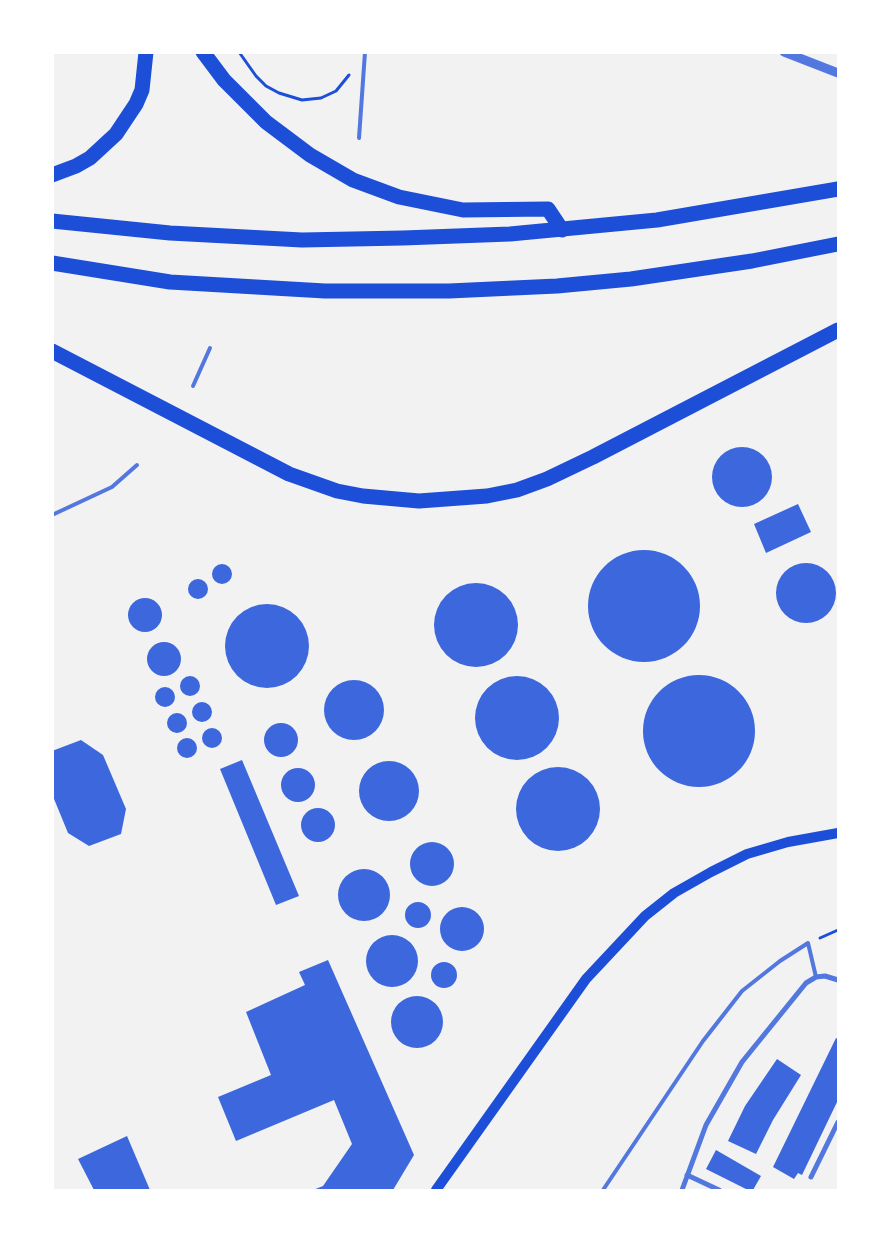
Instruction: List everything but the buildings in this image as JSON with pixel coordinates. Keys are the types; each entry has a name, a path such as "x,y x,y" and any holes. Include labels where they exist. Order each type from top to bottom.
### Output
{"highway":[{"path":"52,175 76,166 90,158 116,134 136,104 142,90 146,52"},
{"path":"203,52 224,80 266,122 310,155 353,180 399,197 462,210 484,212 548,209 562,230"},
{"path":"52,221 170,233 302,240 403,238 562,230 657,220 838,189"},
{"path":"52,263 180,283 325,291 449,291 557,286 631,279 752,261 838,244"},
{"path":"52,351 289,474 337,490 363,496 391,500 429,501 487,496 547,479 838,330"}],"main road":[{"path":"436,1190 586,980 645,916 674,893 747,854 788,842 838,833"}],"street":[{"path":"784,52 838,73"},
{"path":"682,1190 706,1125 742,1062 806,983 816,977 826,976 838,980"},
{"path":"811,1177 838,1122"},
{"path":"687,1174 719,1190"}],"lane":[{"path":"359,138 365,53"},
{"path":"193,386 210,348"},
{"path":"52,515 112,487 137,465"},
{"path":"603,1190 703,1041 742,991 780,960 808,943 816,977"}],"path":[{"path":"240,52 256,76 266,86 279,93 302,100 321,98 336,91 365,53"}]}
